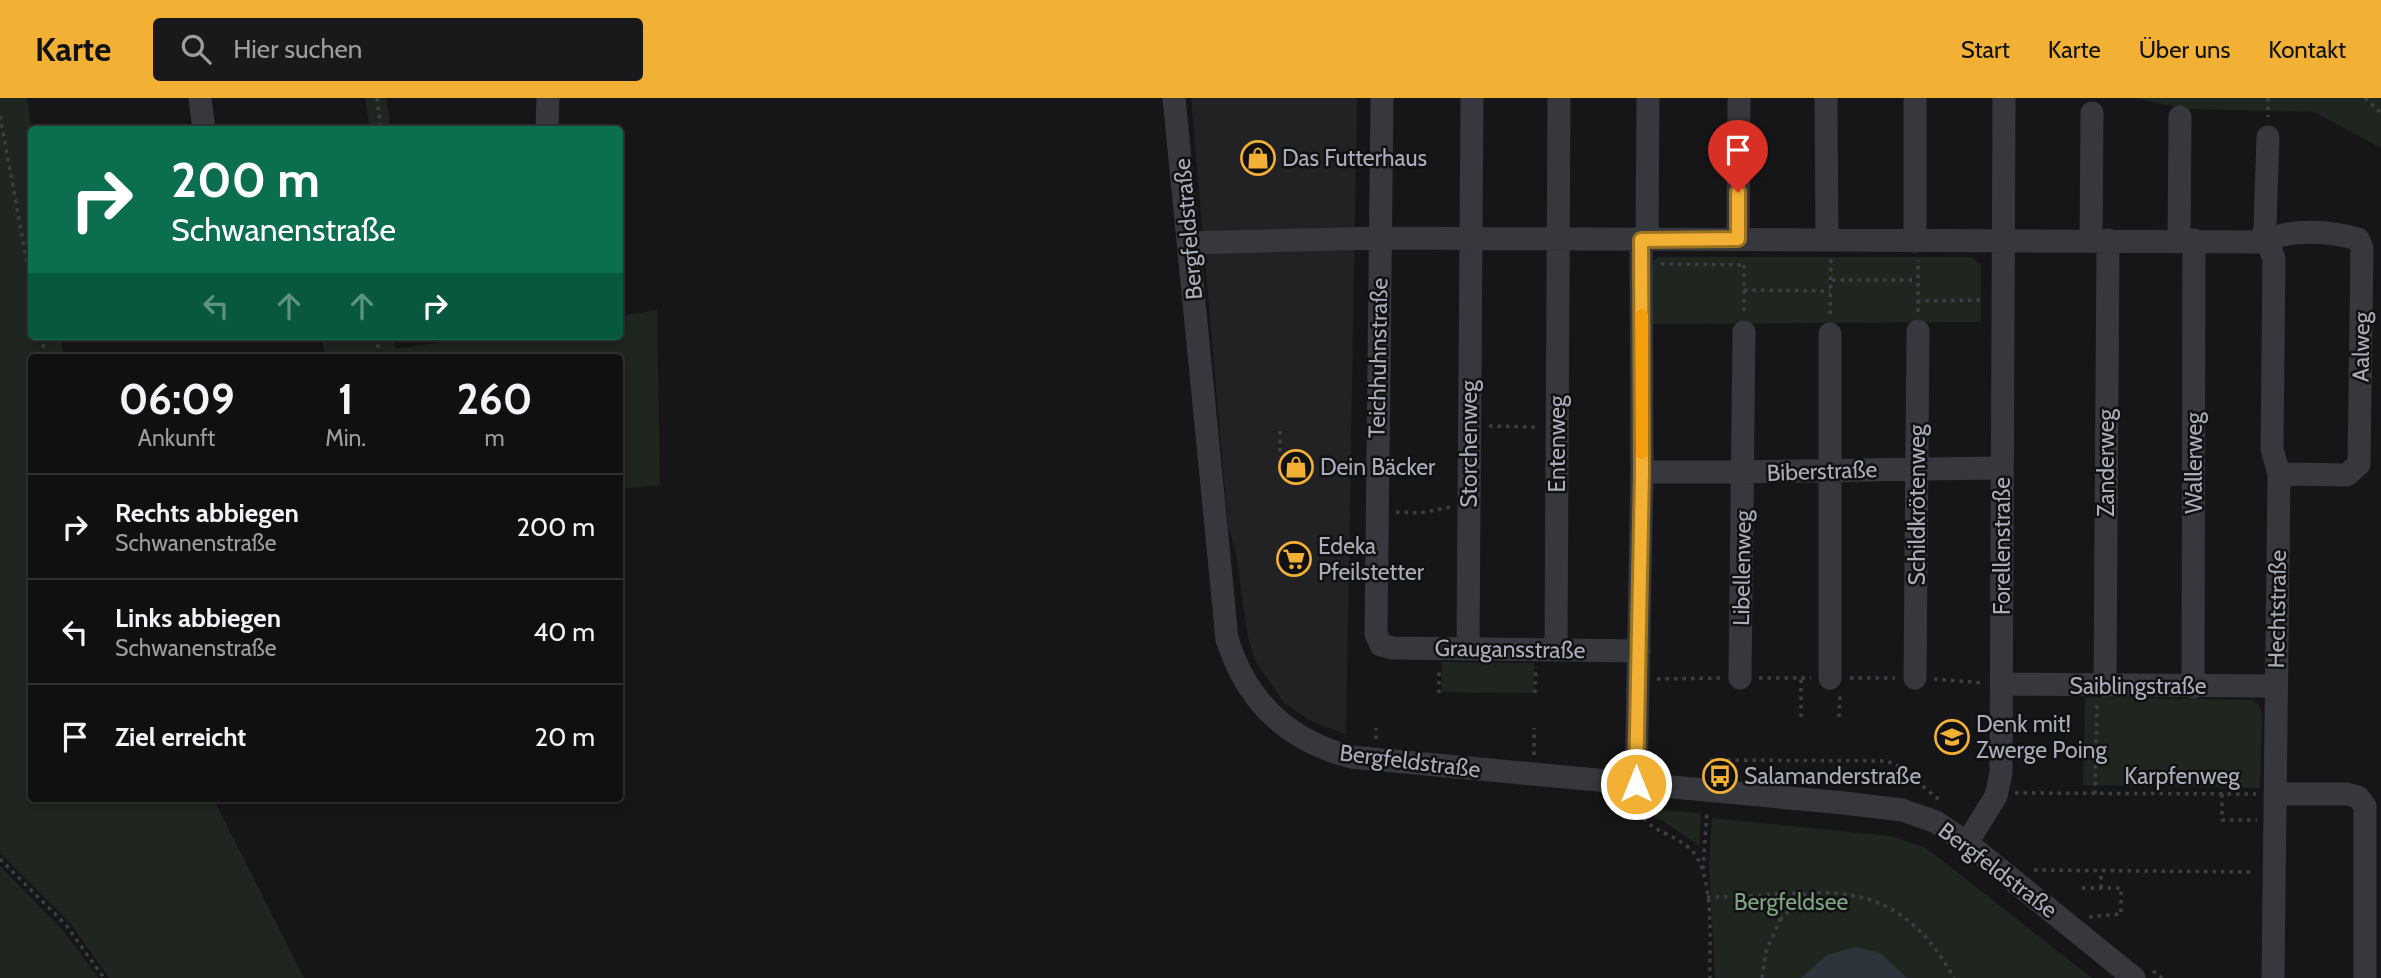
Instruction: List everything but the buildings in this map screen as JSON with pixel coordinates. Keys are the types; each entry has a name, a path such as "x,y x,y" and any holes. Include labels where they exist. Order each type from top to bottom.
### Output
{"street":[{"path":"200,98 204,126"},
{"path":"547,126 548,98"},
{"name":"Bergfeldstraße","path":"1174,98 1222,604 1233,657 1259,704 1288,730 1319,746 1352,757 1902,810 1936,822 1967,843 2134,978"},
{"name":"Teichhuhnstraße","path":"1381,645 1376,634 1382,98"},
{"name":"Storchenweg","path":"1468,648 1472,98"},
{"name":"Entenweg","path":"1556,650 1559,98"},
{"path":"1636,784 1648,98"},
{"path":"1738,239 1739,98"},
{"path":"1826,98 1827,239"},
{"path":"1915,98 1915,241"},
{"name":"Forellenstraße","path":"1967,843 1996,796 2001,773 2004,98"},
{"name":"Zanderweg","path":"2092,113 2099,240 2101,689"},
{"name":"Wallerweg","path":"2180,117 2187,240 2193,687"},
{"name":"Hechtstraße","path":"2268,137 2264,241 2274,258 2272,449 2279,474 2273,978"},
{"name":"Aalweg","path":"2264,241 2278,235 2340,234 2358,239 2362,248 2359,464 2347,475 2279,474"},
{"path":"1189,243 1379,238 2264,241"},
{"name":"Schildkrötenweg","path":"1915,678 1918,331"},
{"name":"Libellenweg","path":"1740,678 1744,332"},
{"path":"1830,334 1835,685"},
{"name":"Biberstraße","path":"1642,472 1794,474 1832,469 2002,468"},
{"name":"Graugansstraße","path":"1381,645 1639,651"},
{"name":"Saiblingstraße","path":"2002,684 2101,689 2275,686"},
{"path":"2275,794 2347,794 2358,796 2365,806 2365,978"}],"path":[{"path":"377,98 380,126"},
{"path":"2365,98 2381,113"},
{"path":"0,116 28,268"},
{"path":"1738,239 1744,265 1744,332"},
{"path":"1827,239 1832,280 1830,334"},
{"path":"1915,241 1918,331"},
{"path":"1648,264 1744,265"},
{"path":"1832,280 1918,280"},
{"path":"1744,290 1831,291"},
{"path":"1917,301 2005,299"},
{"path":"1469,425 1558,428"},
{"path":"1280,431 1280,457"},
{"path":"1377,512 1420,513 1440,507 1469,508"},
{"path":"1801,678 1801,717"},
{"path":"1835,685 1839,717"},
{"path":"2095,793 2101,689"},
{"path":"1376,727 1376,741"},
{"path":"1534,728 1534,755"},
{"path":"1363,738 1389,742"},
{"path":"1521,754 1546,756"},
{"path":"1636,784 1636,803 1643,822 1688,847 1698,858 1703,871 1707,897 1710,978"},
{"name":"Karpfenweg","path":"2006,793 2275,794"},
{"path":"2222,794 2222,820 2274,820"},
{"path":"1703,871 1707,809"},
{"path":"0,859 66,925 104,978"},
{"path":"2026,870 2274,872"},
{"path":"2101,871 2101,888"},
{"path":"2082,888 2121,888 2121,914 2086,917"},
{"path":"1762,978 1766,951 1780,920 1806,894"},
{"path":"1707,897 1856,894 1886,905 1916,926 1954,978"},
{"path":"1778,895 1780,920"}],"shaded area":[{"path":"1191,98 1357,98 1346,734 1311,721 1284,703 1254,659 1247,633 1236,553 1228,526"},
{"name":"Bergfeldsee","path":"1855,947 1880,953 1907,978 1801,978 1827,955"}],"green space":[{"path":"0,98 27,98 31,126 28,126 28,340 61,340 63,354 28,354 28,802 215,802 304,978 109,978 70,923 0,853"},
{"path":"365,98 386,98 391,126 370,126"},
{"path":"2132,98 2381,98 2381,148 2314,112 2189,109"},
{"path":"1658,257 1971,257 1981,265 1981,322 1645,324 1646,266"},
{"path":"657,310 660,485 623,489 623,354 325,354 323,340 394,340 396,349 456,340 623,340 623,316"},
{"path":"1442,662 1534,663 1534,693 1442,692"},
{"path":"2085,697 2253,700 2259,705 2262,714 2260,788 2083,785"},
{"path":"1650,809 1701,813 1699,846 1665,822 1651,817"},
{"name":"Bergfeldsee","path":"1712,818 1891,836 1926,848 2092,978 1715,978 1709,865"},
{"path":"0,866 61,928 99,978 0,978"}],"slow traffic":[{"path":"1642,315 1642,453"}],"place":[{"name":"Das Futterhaus","path":"1258,158"},
{"name":"Dein Bäcker","path":"1296,467"},
{"name":"Edeka Pfeilstetter","path":"1294,559"},
{"name":"Denk mit! Zwerge Poing","path":"1952,737"},
{"name":"Salamanderstraße","path":"1720,776"}],"route":[{"path":"1636,784 1642,472 1641,240 1738,239 1738,192"}]}
